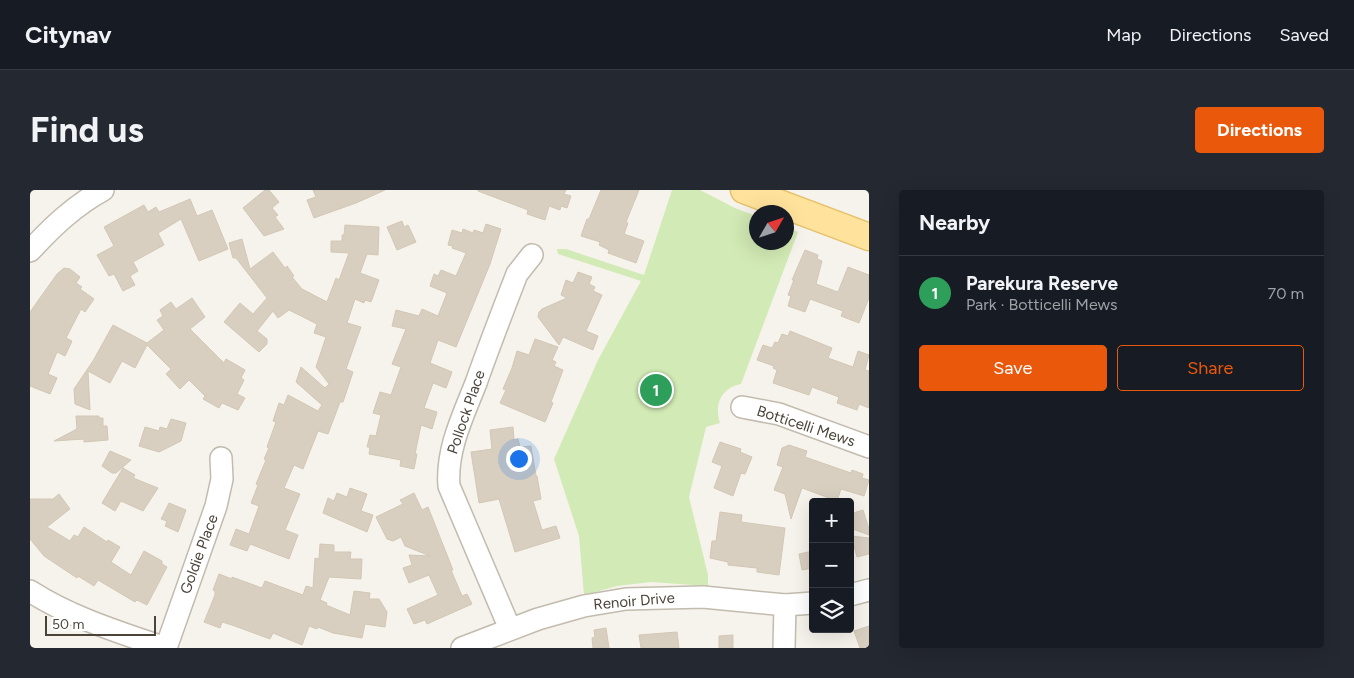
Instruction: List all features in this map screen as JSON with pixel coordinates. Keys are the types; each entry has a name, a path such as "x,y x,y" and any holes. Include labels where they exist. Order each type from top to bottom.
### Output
{"main road":[{"path":"744,190 869,237"}],"street":[{"path":"30,251 65,215 77,205 103,190"},
{"name":"Pollock Place","path":"510,629 448,486 448,470 450,454 459,427 517,274 532,255"},
{"name":"Botticelli Mews","path":"742,407 779,414 869,447"},
{"name":"Goldie Place","path":"166,648 216,506 222,479 222,458"},
{"path":"854,594 869,590"},
{"path":"30,591 50,604 71,614 166,648"},
{"name":"Renoir Drive","path":"462,648 510,629 566,611 626,599 703,597 785,605 809,603"},
{"path":"784,648 785,605"}],"green space":[{"path":"672,190 700,190 749,213 749,250 791,250 741,384 728,389 721,398 718,409 720,423 706,427 689,497 708,575 708,586 651,582 617,586 584,595 579,536 554,459 598,360 641,281 558,254 557,249 566,249 644,275"},
{"path":"794,230 798,232 794,243"}],"building":[{"path":"265,190 269,190 279,202 272,208 278,215 275,217 284,229 264,236 243,208"},
{"path":"313,190 385,190 314,218 307,200 316,197"},
{"path":"478,190 566,190 564,194 571,196 567,208 561,206 560,210 549,206 545,220 527,214 528,210"},
{"path":"601,190 639,190 626,222 628,223 624,234 644,241 636,263 608,253 609,250 599,245 600,242 581,236"},
{"path":"190,199 197,216 212,210 228,249 199,261 181,219 158,233 164,245 133,262 138,271 130,276 135,285 123,291 114,274 109,276 97,255 114,246 104,227 144,205 148,212 156,207 159,212"},
{"path":"402,221 404,227 408,225 416,242 397,250 387,227"},
{"path":"486,224 501,229 490,264 456,347 438,340 430,363 452,372 446,388 433,383 424,408 437,412 432,429 421,425 414,469 400,466 401,460 369,454 370,447 367,447 370,435 376,436 381,415 373,413 380,392 391,395 401,367 392,364 406,329 392,326 396,310 419,316 422,309 438,316 447,293 430,286 434,274 438,276 441,270 456,276 466,253 448,245 452,230 462,233 463,229 473,233 474,230 483,233"},
{"path":"345,225 379,227 378,255 367,254 360,273 379,280 371,302 365,300 364,303 355,299 347,323 361,327 346,369 353,372 343,402 340,402 328,434 318,431 303,469 294,465 284,488 300,494 285,530 298,535 289,559 250,544 247,551 230,545 236,529 249,534 259,506 251,503 258,485 256,484 266,460 264,459 276,422 273,421 279,403 284,405 288,395 318,411 322,405 296,382 301,367 325,388 329,384 316,367 326,337 314,333 317,324 289,310 278,318 273,311 257,331 267,339 267,344 259,352 224,322 240,303 253,314 267,298 236,258 233,258 229,243 242,239 250,269 273,252 285,268 287,266 294,276 292,277 302,289 327,302 336,278 339,280 349,253 331,252 331,241 342,241"},
{"path":"805,250 818,255 817,259 822,261 816,284 838,292 848,267 869,275 869,298 859,323 841,316 843,311 810,299 805,312 788,306 791,296 788,295 794,280 792,280"},
{"path":"64,268 70,269 80,277 76,283 82,287 80,289 94,299 85,312 81,309 66,338 72,341 65,356 57,352 48,374 57,378 50,394 30,386 30,312 57,274"},
{"path":"578,272 592,277 589,284 595,287 593,291 602,295 586,331 598,336 593,350 563,337 559,345 538,317 542,309 567,298 561,295 566,280 573,283"},
{"path":"192,298 205,317 190,329 224,363 226,359 245,370 241,378 244,380 237,394 245,398 238,410 222,403 219,408 203,399 205,396 189,380 180,389 166,374 171,369 147,345 135,368 122,361 110,383 88,371 90,410 75,404 74,389 93,361 113,325 147,343 164,330 157,320 163,316 160,310 171,302 176,309"},
{"path":"790,331 832,348 828,358 853,367 858,351 869,355 865,370 869,371 869,408 859,404 857,410 837,403 839,397 812,387 809,395 773,383 777,370 773,368 774,366 757,360 763,345 772,348 775,342 778,343 782,334 788,336"},
{"path":"535,339 558,347 552,360 556,362 554,366 563,370 545,422 500,403 506,390 503,389 517,351 529,355"},
{"path":"76,416 99,416 99,418 103,418 103,426 107,426 108,440 84,442 84,439 54,441 77,429"},
{"path":"171,419 186,423 181,441 159,452 139,446 145,427 159,431 160,427 167,429"},
{"path":"513,427 514,440 518,439 520,447 531,446 541,499 533,501 542,530 556,526 560,538 515,552 499,499 479,503 471,452 492,449 490,430"},
{"path":"720,442 741,449 740,452 752,457 745,474 741,473 733,496 714,488 722,466 712,462"},
{"path":"789,445 807,451 805,457 851,473 852,470 863,474 862,478 869,480 864,496 841,489 838,498 829,498 802,488 791,519 785,494 774,490 783,467 777,465 782,448"},
{"path":"110,451 131,460 116,473 112,473 102,466"},
{"path":"123,468 135,475 133,478 158,488 143,511 121,501 115,511 102,503"},
{"path":"350,488 367,494 361,511 373,515 367,532 323,513 328,498 334,501 337,493 347,497"},
{"path":"414,493 422,510 428,507 462,596 467,594 472,604 427,624 425,620 414,624 407,609 438,595 429,575 409,583 403,568 412,565 409,555 430,556 405,546 401,537 393,541 387,539 376,517 403,504 400,500"},
{"path":"59,494 70,509 47,527 70,541 74,535 78,537 84,527 107,542 108,540 120,547 111,562 131,575 144,551 162,561 162,564 167,567 147,605 137,600 135,602 98,580 94,586 78,576 77,578 44,556 30,539 30,499 53,499"},
{"path":"169,503 186,510 178,532 165,526 167,521 161,519"},
{"path":"863,510 869,535 854,529 854,513"},
{"path":"720,512 742,515 741,522 785,528 779,575 757,572 757,568 728,565 728,562 710,558 712,541 716,541"},
{"path":"854,536 869,538 869,554 857,557"},
{"path":"320,544 334,545 334,552 351,552 350,559 362,559 361,579 329,577 320,600 327,603 326,605 350,615 354,591 370,593 369,599 379,599 387,612 385,627 365,624 362,638 333,633 318,627 317,629 309,626 302,645 273,633 270,639 222,622 220,628 204,622 215,595 213,590 219,574 262,588 265,581 303,595 306,586 313,588 315,558 319,559"},
{"path":"809,552 809,569 802,570 799,554"},
{"path":"869,626 869,648 860,648 854,631"},
{"path":"606,628 609,648 593,648 592,638 595,637 594,630"},
{"path":"677,632 679,648 641,648 639,635"},
{"path":"733,635 733,648 719,648 719,636"}],"place":[{"name":"Parekura Reserve","path":"656,390"}]}
